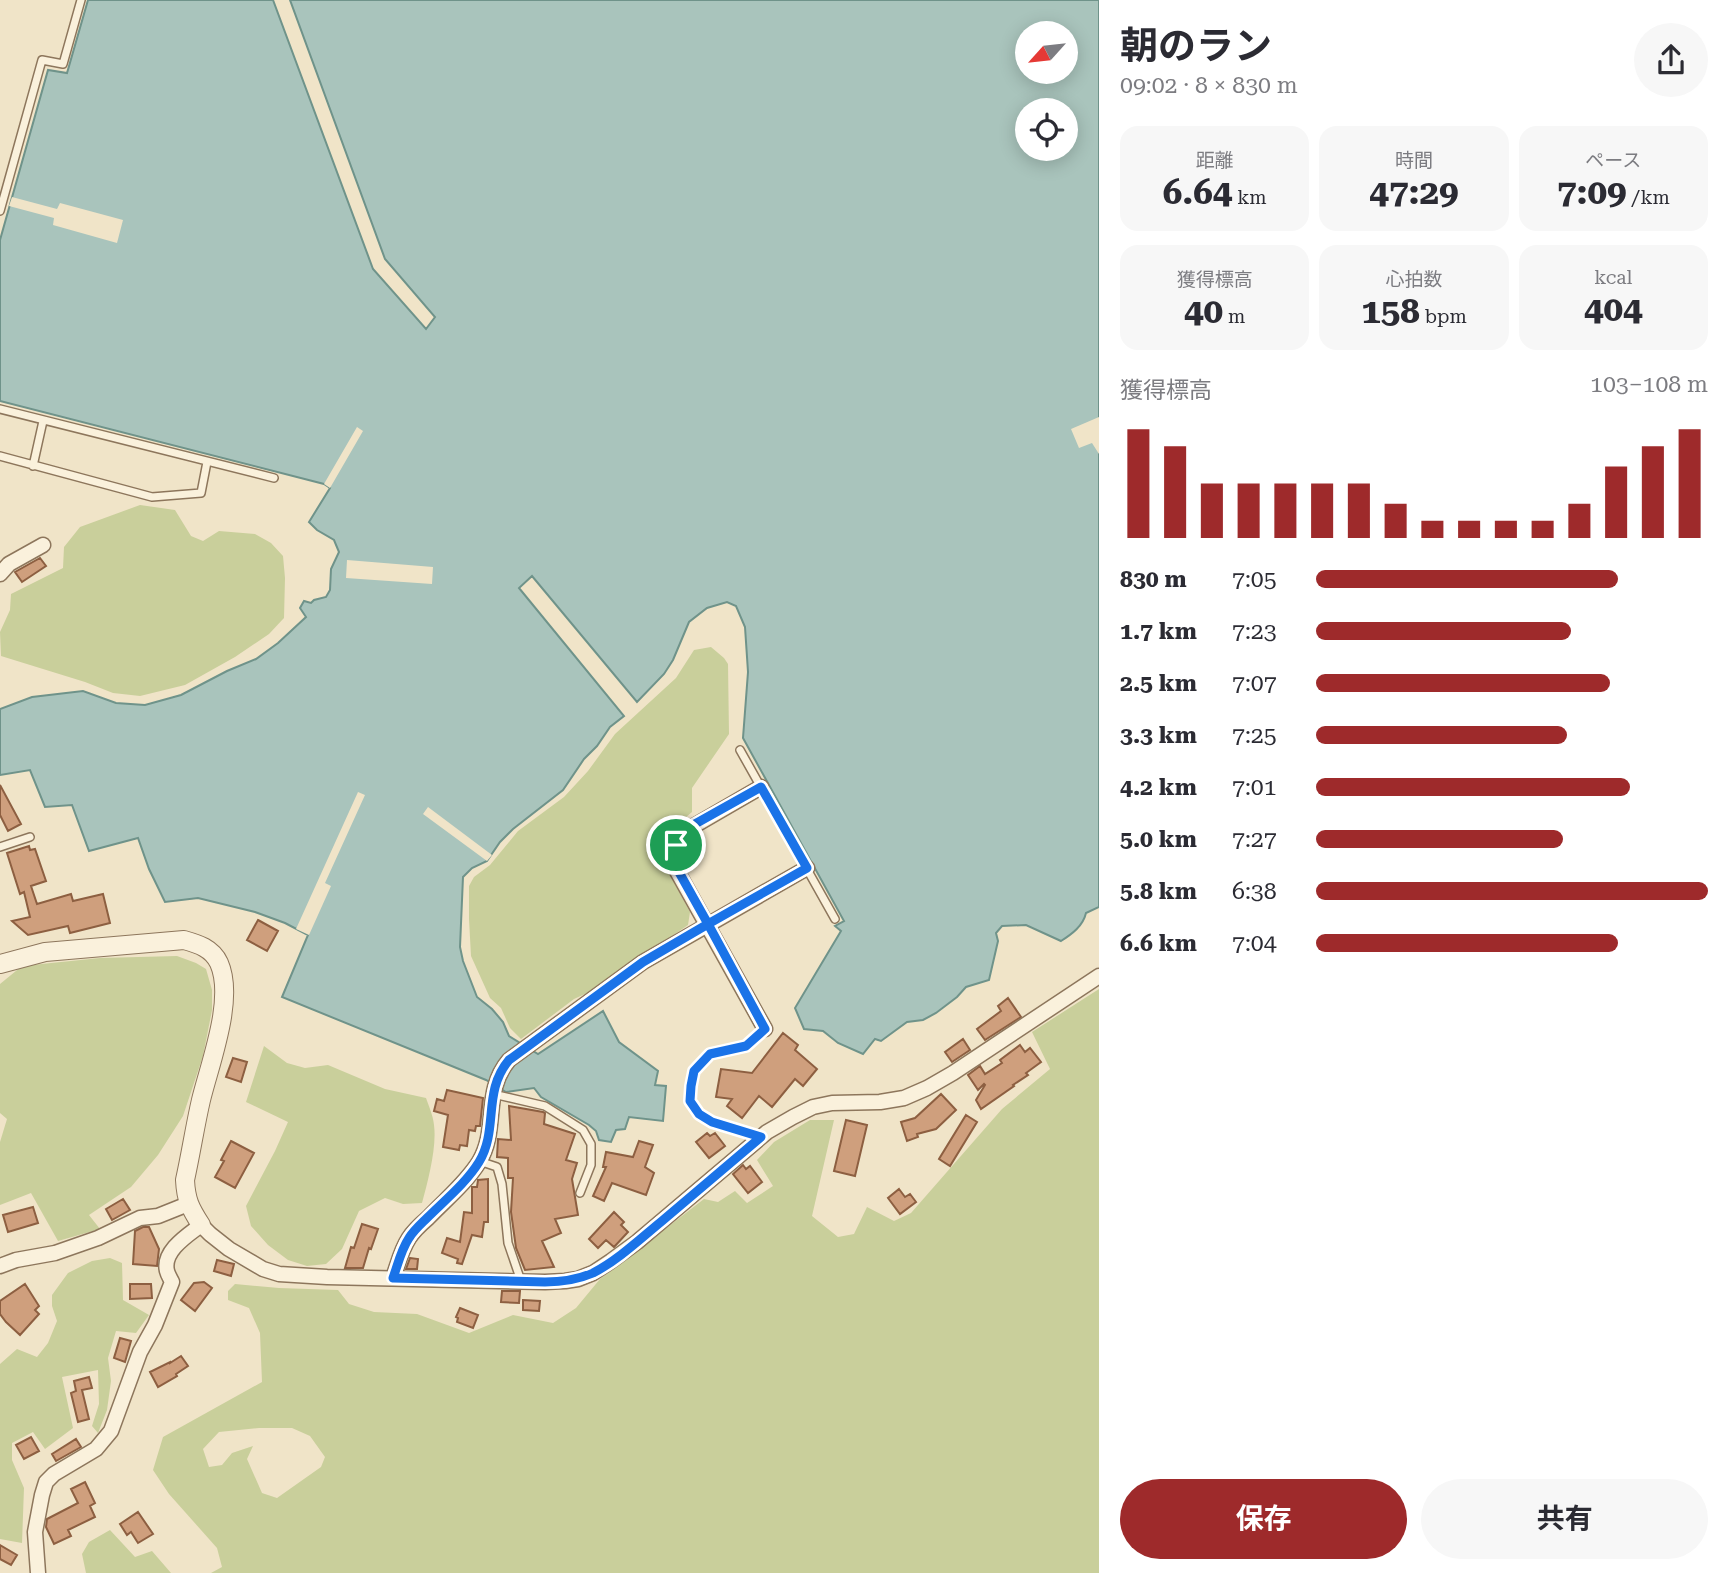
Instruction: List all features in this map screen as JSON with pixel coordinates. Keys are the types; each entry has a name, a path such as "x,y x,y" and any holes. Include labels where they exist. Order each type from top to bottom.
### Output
{"street":[{"path":"0,574 9,564 43,545"},
{"path":"761,787 680,834 676,845 675,865 765,1029"},
{"path":"393,1278 410,1236 463,1182 479,1161 490,1126 493,1091 499,1073 509,1060 643,962 807,868"},
{"path":"0,964 45,952 184,940 199,944 212,953 219,962 223,975 223,1004 185,1180 185,1193 188,1204 210,1234 263,1269 279,1274 327,1277 565,1282 593,1272 637,1242 761,1137 793,1117 813,1107 832,1103 880,1102 904,1098 927,1088 1099,976"},
{"path":"0,1266 55,1253 98,1238 140,1218 158,1216 188,1204"},
{"path":"38,1573 35,1532 46,1482 96,1449 111,1431 140,1352 155,1325 172,1282 166,1268 168,1258 174,1247 201,1225"}],"lane":[{"path":"0,211 42,60 63,64 81,0"},
{"path":"0,174 10,175"},
{"path":"0,409 274,478"},
{"path":"33,466 43,421"},
{"path":"0,456 152,497 201,493 207,462"},
{"path":"740,750 835,919"},
{"path":"0,847 30,837"},
{"path":"761,1137 712,1122 699,1114 690,1101 694,1071 710,1054 746,1046 765,1029"},
{"path":"493,1091 545,1106 583,1130 591,1144 591,1165 580,1193"},
{"path":"479,1161 497,1167 502,1185 508,1243 521,1281"}],"green space":[{"path":"140,505 175,510 191,536 203,541 219,531 255,534 271,543 283,556 284,618 269,634 185,685 140,696 113,693 1,656 0,632 10,610 11,594 63,568 64,547 80,527"},
{"path":"711,647 728,664 729,734 692,788 692,812 670,831 663,862 690,912 688,925 596,989 574,999 521,1039 510,1028 501,1008 490,998 471,956 469,886 474,877 490,865 518,831 564,797 588,771 615,734 676,678 694,650"},
{"path":"177,956 206,969 212,990 212,1010 203,1056 183,1116 158,1155 131,1187 89,1215 100,1229 58,1241 31,1193 0,1205 0,1142 7,1119 0,1113 0,984 22,966 100,958"},
{"path":"1099,989 1099,1573 211,1573 222,1567 217,1548 169,1494 153,1470 163,1437 262,1382 260,1333 249,1308 228,1300 228,1291 235,1284 338,1290 349,1304 374,1312 417,1314 469,1333 513,1315 553,1323 576,1308 600,1279 704,1199 718,1202 735,1191 747,1203 773,1186 757,1160 774,1142 810,1120 834,1120 812,1216 838,1237 854,1234 867,1207 894,1221 911,1213 1002,1109 1050,1069 1032,1032","holes":["292,1428 310,1436 325,1457 321,1467 277,1498 262,1493 247,1459 253,1446 232,1453 222,1465 209,1467 203,1449 219,1432"]},
{"path":"264,1046 287,1063 305,1068 328,1065 385,1089 426,1098 432,1114 434,1143 422,1203 403,1204 385,1198 359,1211 342,1249 326,1264 307,1266 288,1260 268,1245 251,1226 246,1206 288,1122 246,1102"},
{"path":"110,1258 122,1263 123,1300 149,1315 136,1333 116,1331 108,1358 111,1381 107,1410 98,1433 92,1426 99,1404 98,1370 62,1377 73,1428 45,1449 33,1432 12,1443 12,1460 24,1488 22,1543 0,1539 0,1364 17,1349 37,1357 48,1343 57,1321 52,1295 68,1273 92,1261"},
{"path":"110,1530 135,1557 152,1551 171,1573 86,1573 82,1554 89,1542"}],"water":[{"path":"88,0 273,0 373,269 426,329 435,317 385,259 290,0 1099,0 1099,907 1086,913 1080,926 1061,941 1026,925 1002,926 996,933 998,941 989,980 966,987 957,997 923,1020 907,1022 881,1041 875,1039 863,1054 838,1043 823,1031 804,1029 795,1008 841,931 835,926 844,921 743,738 748,672 745,627 736,606 727,602 707,608 689,622 664,674 637,702 532,576 519,588 624,716 610,727 563,790 513,829 487,861 472,868 463,877 460,947 463,961 477,997 503,1022 509,1036 538,1054 603,1011 619,1042 658,1071 655,1085 666,1086 663,1121 629,1117 625,1129 616,1130 611,1142 599,1140 596,1131 589,1125 541,1097 534,1088 506,1092 486,1080 282,997 308,935 255,912 198,898 165,902 138,838 89,851 72,805 45,807 30,770 0,775 0,709 32,697 83,691 116,703 145,705 181,695 256,659 278,643 306,617 300,608 304,601 311,603 326,597 330,590 331,569 339,552 334,540 309,522 330,488 324,484 0,401 0,240 48,70 67,73"}],"pier":[{"path":"12,197 57,209 60,203 123,220 117,243 53,225 54,218 9,206"},
{"path":"1099,417 1099,454 1092,443 1079,448 1071,429"},
{"path":"357,427 363,431 330,488 324,484"},
{"path":"347,560 433,567 432,584 346,578"},
{"path":"358,792 365,795 325,883 331,886 309,935 296,929"},
{"path":"428,807 492,855 487,861 423,814"}],"building":[{"path":"40,558 46,566 22,582 15,572"},
{"path":"0,785 21,824 8,831 0,815"},
{"path":"29,846 30,850 35,849 46,881 31,886 37,904 71,894 73,901 103,894 110,923 70,933 68,926 28,935 12,921 30,917 24,892 20,894 7,853"},
{"path":"258,920 278,931 267,951 247,940"},
{"path":"1008,998 1021,1017 985,1040 977,1029 1001,1011 998,1006"},
{"path":"783,1033 798,1045 795,1050 817,1069 803,1086 795,1079 772,1107 759,1096 742,1118 727,1106 732,1099 716,1097 721,1069 752,1073"},
{"path":"963,1039 970,1050 952,1062 945,1052"},
{"path":"1020,1045 1025,1052 1030,1048 1041,1062 1014,1086 981,1109 976,1100 985,1085 978,1090 968,1075 980,1066 985,1074 1002,1063 1000,1060"},
{"path":"233,1058 247,1062 241,1082 226,1077"},
{"path":"447,1090 483,1098 480,1126 476,1126 475,1131 469,1130 467,1146 460,1145 459,1150 443,1147 448,1115 434,1111 437,1099 444,1101"},
{"path":"941,1094 956,1110 936,1129 917,1134 918,1137 907,1141 901,1122 915,1118"},
{"path":"509,1106 543,1112 544,1124 575,1134 566,1160 577,1163 572,1179 578,1215 555,1219 561,1233 542,1241 554,1267 525,1270 516,1248 511,1212 513,1178 508,1178 508,1158 497,1157 498,1139 511,1140"},
{"path":"966,1115 977,1122 950,1166 939,1159"},
{"path":"846,1120 867,1125 855,1176 834,1171"},
{"path":"707,1133 710,1136 715,1133 725,1146 709,1158 696,1142"},
{"path":"231,1141 254,1153 235,1188 215,1177"},
{"path":"639,1141 653,1145 645,1167 654,1173 646,1195 612,1183 604,1201 593,1196 606,1167 603,1167 606,1152 633,1157"},
{"path":"743,1165 746,1169 750,1166 762,1182 748,1193 733,1174"},
{"path":"488,1179 488,1222 484,1222 482,1237 472,1235 462,1264 457,1263 458,1259 442,1253 447,1238 460,1242 464,1212 472,1213 472,1187 477,1187 478,1180"},
{"path":"899,1189 905,1197 910,1194 916,1202 900,1214 888,1198"},
{"path":"123,1199 130,1210 112,1220 106,1209"},
{"path":"33,1207 38,1223 8,1232 3,1215"},
{"path":"614,1212 624,1222 621,1225 628,1232 614,1247 606,1240 598,1248 589,1239"},
{"path":"362,1224 378,1229 371,1249 369,1248 363,1268 345,1268 351,1247 354,1248"},
{"path":"149,1227 159,1249 157,1266 133,1264 135,1231"},
{"path":"410,1258 418,1259 417,1269 406,1269"},
{"path":"217,1260 234,1264 231,1276 214,1271"},
{"path":"204,1282 212,1288 195,1311 181,1300 194,1283"},
{"path":"25,1284 39,1306 35,1310 39,1314 20,1335 0,1314 0,1301"},
{"path":"130,1284 151,1284 152,1298 130,1299"},
{"path":"502,1291 520,1291 519,1303 501,1302"},
{"path":"523,1300 540,1301 539,1311 523,1310"},
{"path":"460,1308 478,1315 473,1328 457,1322"},
{"path":"120,1338 131,1341 125,1362 114,1358"},
{"path":"181,1356 188,1366 158,1387 150,1372"},
{"path":"89,1377 92,1388 82,1390 89,1419 78,1422 71,1393 76,1391 74,1381"},
{"path":"31,1437 39,1451 24,1459 16,1445"},
{"path":"76,1439 81,1447 56,1461 52,1454"},
{"path":"85,1482 95,1503 90,1506 95,1517 68,1530 71,1536 54,1544 46,1527 47,1519 78,1503 71,1489"},
{"path":"138,1512 153,1534 138,1543 131,1532 127,1535 120,1524"},
{"path":"0,1545 17,1555 11,1565 0,1559"}],"route":[{"path":"676,845 675,865 708,924 643,962 509,1060 499,1073 494,1089 490,1126 479,1161 463,1182 410,1236 393,1278 545,1282 578,1279 611,1261 637,1242 761,1137 712,1122 699,1114 690,1101 694,1071 710,1054 746,1046 765,1029 708,924 807,868 761,787 686,829 680,834 676,845"}]}
